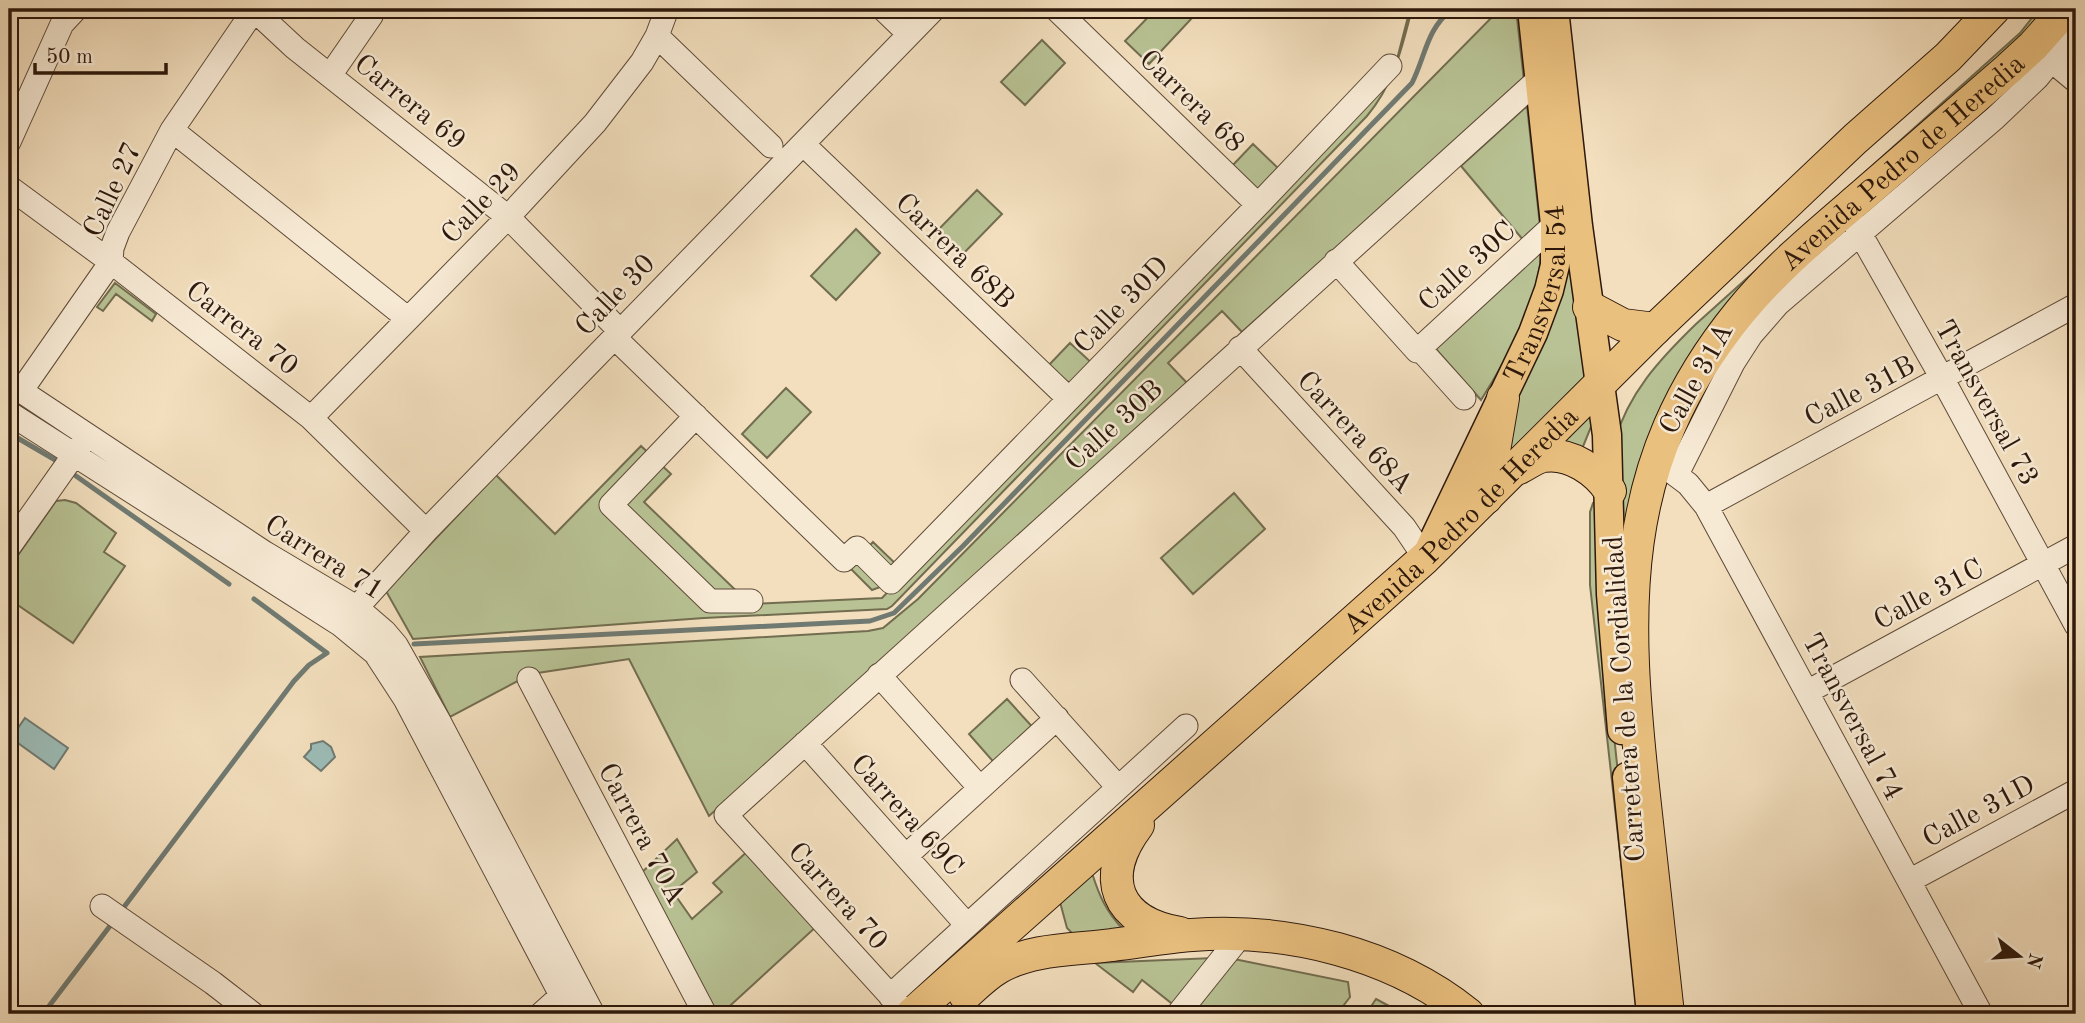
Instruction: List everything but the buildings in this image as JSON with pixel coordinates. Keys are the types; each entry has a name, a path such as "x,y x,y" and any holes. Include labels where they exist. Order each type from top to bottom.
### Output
{"highway":[{"name":"Avenida Pedro de Heredia","path":"903,1008 1162,793 1425,558 1655,328 1855,139 1948,57 1994,9"},
{"name":"Avenida Pedro de Heredia","path":"1663,1012 1636,711 1632,635 1635,550 1641,515 1667,467 1680,402 1713,347 1780,268 1854,221 2042,53 2066,9"},
{"path":"1589,307 1623,325 1655,328"},
{"path":"1486,498 1503,398"},
{"path":"1512,473 1544,456 1556,457 1586,467 1600,477 1610,491"},
{"path":"1162,793 1120,852 1116,868 1117,883 1128,908 1146,924 1161,930 1192,935"},
{"path":"943,1014 999,967 1039,952 1192,935 1242,934 1301,941 1359,956 1421,983 1468,1014"}],"main road":[{"name":"Transversal 54","path":"1425,558 1533,333 1549,290 1556,256 1532,9"},
{"name":"Transversal 54","path":"1554,9 1599,383"},
{"name":"Carretera de la Cordialidad","path":"1599,383 1607,435 1613,623 1640,918 1663,1012"}],"street":[{"path":"9,142 62,24 76,9"},
{"name":"Carrera 69","path":"254,9 295,48 508,217 696,416 844,561"},
{"name":"Calle 27","path":"14,390 111,262 112,248 118,232 172,130 254,9"},
{"path":"331,74 372,16 373,9"},
{"name":"Calle 29","path":"311,418 508,217 617,97 657,36 667,9"},
{"path":"883,9 909,34"},
{"name":"Calle 30","path":"341,625 426,531 934,9"},
{"name":"Carrera 68","path":"1056,9 1258,205"},
{"path":"2076,30 2042,53 2076,81"},
{"path":"657,36 771,146"},
{"name":"Calle 30D","path":"844,561 857,548 891,582 1390,66"},
{"name":"Calle 30B","path":"726,815 1539,78"},
{"path":"172,130 407,318"},
{"name":"Carrera 68B","path":"803,144 1069,400"},
{"name":"Carrera 70","path":"9,187 111,262 311,418 426,531"},
{"name":"Transversal 73","path":"1854,221 2076,625"},
{"name":"Calle 30C","path":"1418,350 1555,224"},
{"path":"1336,261 1464,398"},
{"name":"Calle 31B","path":"1706,506 2076,305"},
{"name":"Carrera 68A","path":"1240,348 1404,527 1425,558"},
{"name":"Carrera 71","path":"14,390 81,445 252,570 341,625 375,653 463,785 541,918 593,1014"},
{"name":"Carrera 71","path":"9,413 81,445 356,607 373,620 396,645 463,785 537,953 566,1005"},
{"path":"696,416 611,505 710,601 751,601"},
{"path":"9,547 81,445"},
{"name":"Transversal 74","path":"1667,467 1688,484 1706,506 1981,1014"},
{"name":"Calle 31C","path":"1807,692 2076,546"},
{"path":"879,675 980,788"},
{"name":"Carrera 70A","path":"529,679 705,1014"},
{"path":"1022,680 1118,787"},
{"path":"905,856 1057,718"},
{"path":"903,1008 966,924 1186,726"},
{"name":"Carrera 69C","path":"805,743 966,924"},
{"name":"Calle 31D","path":"1909,881 2076,791"},
{"name":"Carrera 70","path":"726,815 903,1008"},
{"path":"103,906 253,1014"},
{"path":"1178,1014 1242,934"},
{"path":"541,1014 566,1005"}],"green space":[{"path":"1156,9 1183,9 1192,18 1149,64 1125,41"},
{"path":"1412,9 1396,65 1391,78 1367,116 892,606 887,609 704,618 413,639 386,591 496,475 555,534 641,446 671,474 644,502 750,604 882,598 1395,67"},
{"path":"1500,9 1516,9 1524,81 1242,332 1222,311 1168,363 1188,384 931,619 709,816 629,659 531,674 450,717 420,657 883,628 918,599"},
{"path":"2039,9 2055,9 1686,372 1620,636 1614,443 1628,408 1647,378 1696,324 2020,33"},
{"path":"1042,40 1065,63 1025,105 1001,82"},
{"path":"1527,106 1540,226 1524,241 1461,166"},
{"path":"1253,144 1282,172 1260,195 1231,167"},
{"path":"977,190 1002,214 961,256 937,231"},
{"path":"856,229 880,253 836,300 811,276"},
{"path":"1567,234 1590,378 1499,475 1506,409"},
{"path":"1541,248 1536,286 1521,327 1481,400 1435,348"},
{"path":"115,283 156,314 152,321 116,294 103,311 97,307"},
{"path":"1070,343 1095,366 1071,391 1047,367"},
{"path":"786,388 811,412 767,458 742,434"},
{"path":"1589,399 1595,417 1580,454 1546,444"},
{"path":"1234,493 1265,529 1193,594 1161,558"},
{"path":"1598,499 1603,632 1643,1009 1638,1014 1590,585 1590,512 1593,503"},
{"path":"56,501 76,503 116,533 104,552 125,566 73,643 9,599 9,568"},
{"path":"873,542 900,568 883,586 872,590 849,567"},
{"path":"1007,699 1037,732 998,767 969,734"},
{"path":"677,839 697,872 673,892 692,919 722,892 713,883 750,849 818,925 721,1014 711,1014 637,877"},
{"path":"1092,873 1104,903 1123,929 1075,936 1067,928 1060,902"},
{"path":"1213,958 1175,1006 1142,980 1133,992 1095,963"},
{"path":"1234,959 1348,982 1350,997 1337,1014 1192,1014"},
{"path":"1376,999 1404,1014 1366,1014"}],"water":[{"path":"25,718 68,748 54,769 11,738"},
{"path":"323,741 331,747 335,757 321,771 304,757 311,749 311,744"}],"waterway":[{"path":"414,644 870,621 894,613 963,546 1412,83 1432,34 1452,9"},
{"path":"9,433 57,461"},
{"path":"76,476 229,584"},
{"path":"121,911 294,681 309,665 327,653 254,599"},
{"path":"43,1014 113,922"}]}
